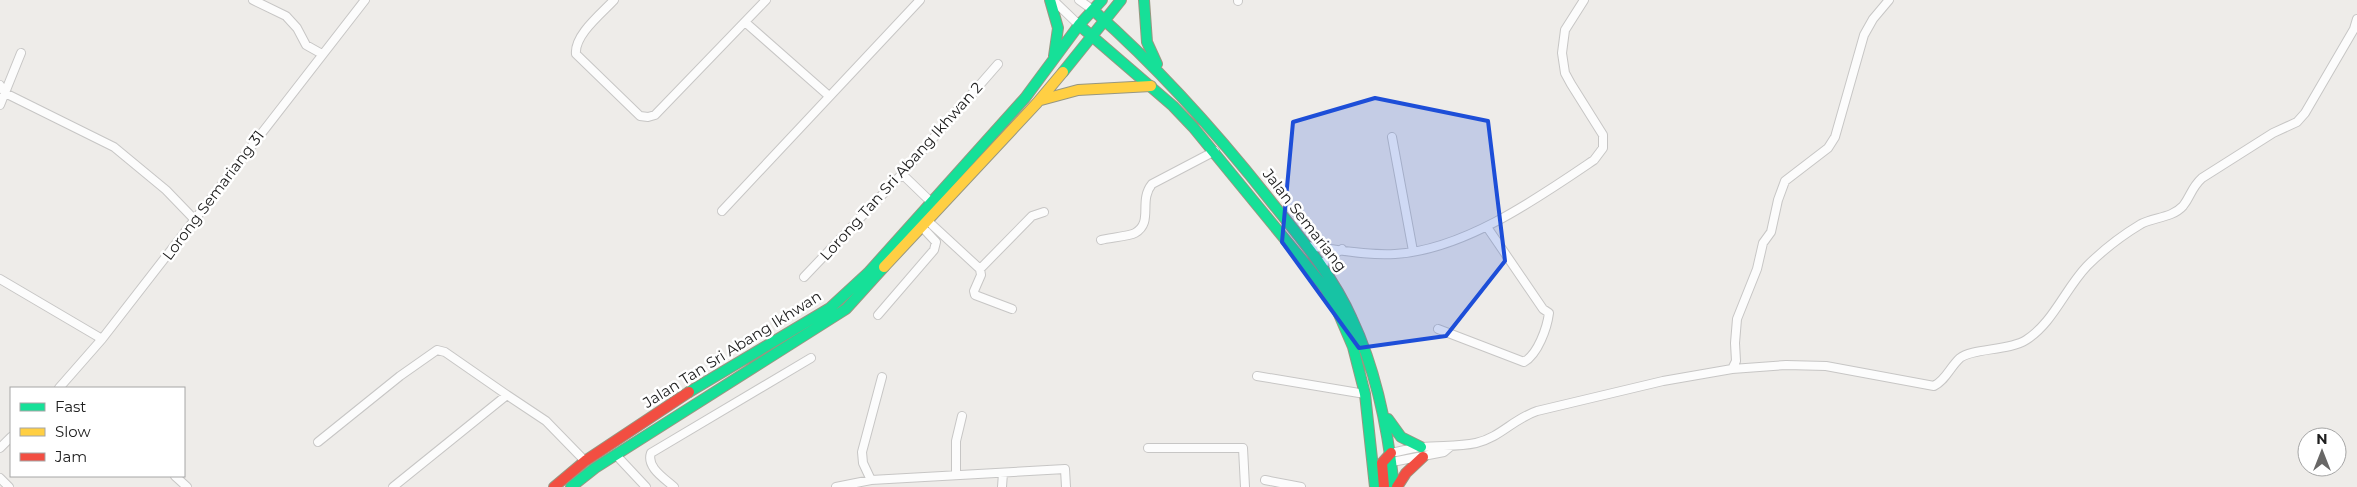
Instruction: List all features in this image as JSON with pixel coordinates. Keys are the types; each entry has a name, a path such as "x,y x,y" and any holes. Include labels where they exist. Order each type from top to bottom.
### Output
{"main road":[{"path":"1050,0 1057,17 1058,27 1057,47 1052,62"},
{"path":"998,136 1079,26 1102,0"},
{"path":"1037,103 1121,0"},
{"path":"1144,0 1147,42 1161,71"},
{"name":"Jalan Semariang","path":"1093,10 1161,71 1242,164 1323,266 1345,299 1372,367 1385,413 1396,487"},
{"name":"Jalan Semariang","path":"1079,26 1173,106 1215,151 1325,288 1353,347 1365,394 1375,487"},
{"path":"998,136 1037,103 1047,97 1071,92 1131,85 1151,86"},
{"name":"Jalan Tan Sri Abang Ikhwan","path":"554,487 585,461 698,386 830,308 868,273 931,202 998,136"},
{"name":"Jalan Tan Sri Abang Ikhwan","path":"572,487 616,455 846,309 926,225 998,136"},
{"path":"1385,413 1397,434 1408,444 1422,452 1396,487"},
{"path":"1384,487 1382,463 1392,458"}],"street":[{"path":"253,0 286,16 297,28 306,45 322,54"},
{"name":"Lorong Semariang 31","path":"60,387 102,339 365,0"},
{"path":"614,0 580,38 575,46 576,54 640,116 648,118 655,115 766,0"},
{"path":"722,211 920,0"},
{"path":"1053,0 1079,26"},
{"path":"1079,0 1093,10"},
{"path":"1307,246 1394,254 1413,251 1487,227 1594,160 1603,148 1603,135 1571,84 1563,64 1562,42 1565,30 1584,0"},
{"path":"1732,369 1736,361 1735,343 1738,319 1757,269 1763,244 1771,232 1778,200 1785,181 1828,148 1835,137 1864,35 1873,19 1889,0"},
{"path":"1392,458 1477,443 1501,434 1521,416 1537,411 1663,381 1732,369 1786,365 1826,366 1934,386 1941,382 1960,358 2007,348 2025,340 2039,329 2085,268 2113,242 2143,223 2170,214 2183,206 2192,187 2202,178 2273,132 2297,122 2305,113 2354,29 2357,19"},
{"path":"745,22 830,96"},
{"path":"0,105 21,53"},
{"name":"Lorong Tan Sri Abang Ikhwan 2","path":"804,277 902,174 998,64"},
{"path":"0,85 5,93 114,147 166,190 194,219"},
{"path":"1392,137 1413,251"},
{"path":"1100,240 1134,234 1142,226 1146,216 1144,202 1146,192 1152,184 1215,151"},
{"path":"902,174 931,202"},
{"path":"980,269 1032,216 1044,212"},
{"path":"926,225 980,269 982,275 974,291 975,295 1012,309"},
{"path":"878,315 934,250 936,242 926,225"},
{"path":"1438,329 1524,362 1530,357 1543,334 1549,313 1544,309 1487,227"},
{"path":"1323,266 1326,261 1342,249"},
{"path":"0,279 102,339"},
{"path":"318,442 400,376 437,350 445,352 546,422 585,461"},
{"path":"674,487 652,467 649,458 651,453 810,358"},
{"path":"1257,376 1365,394"},
{"path":"871,480 863,463 862,452 882,377"},
{"path":"393,487 507,395"},
{"path":"956,475 956,441 962,416"},
{"path":"0,448 10,438"},
{"path":"1148,448 1243,448 1245,487"},
{"path":"616,455 646,487"},
{"path":"839,487 871,480 1065,468 1066,487"},
{"path":"1002,487 1003,473"},
{"path":"176,477 186,487"},
{"path":"0,478 9,487"},
{"path":"1265,480 1300,487"}],"highlighted area":[{"path":"1375,98 1488,121 1505,261 1446,336 1359,348 1282,242 1293,122"}],"traffic: fast":[{"path":"1050,0 1058,28 1054,56"},
{"path":"689,392 830,308 868,273 1025,98 1079,25 1102,0"},
{"path":"1063,72 1121,0"},
{"path":"1144,0 1147,42 1157,64"},
{"path":"1093,10 1142,55 1210,127 1327,273 1361,339 1375,380 1385,422 1394,487"},
{"path":"1079,25 1173,106 1193,127 1325,288 1335,305 1353,347 1365,394 1375,487"},
{"path":"571,487 595,468 846,309 884,267"},
{"path":"1388,419 1401,437 1421,447"}],"traffic: slow":[{"path":"884,267 1037,103 1063,72"},
{"path":"1041,100 1078,90 1151,86"}],"traffic: jam":[{"path":"554,487 585,461 689,392"},
{"path":"1384,487 1382,463 1391,453"},
{"path":"1397,487 1406,473 1423,457"}]}
